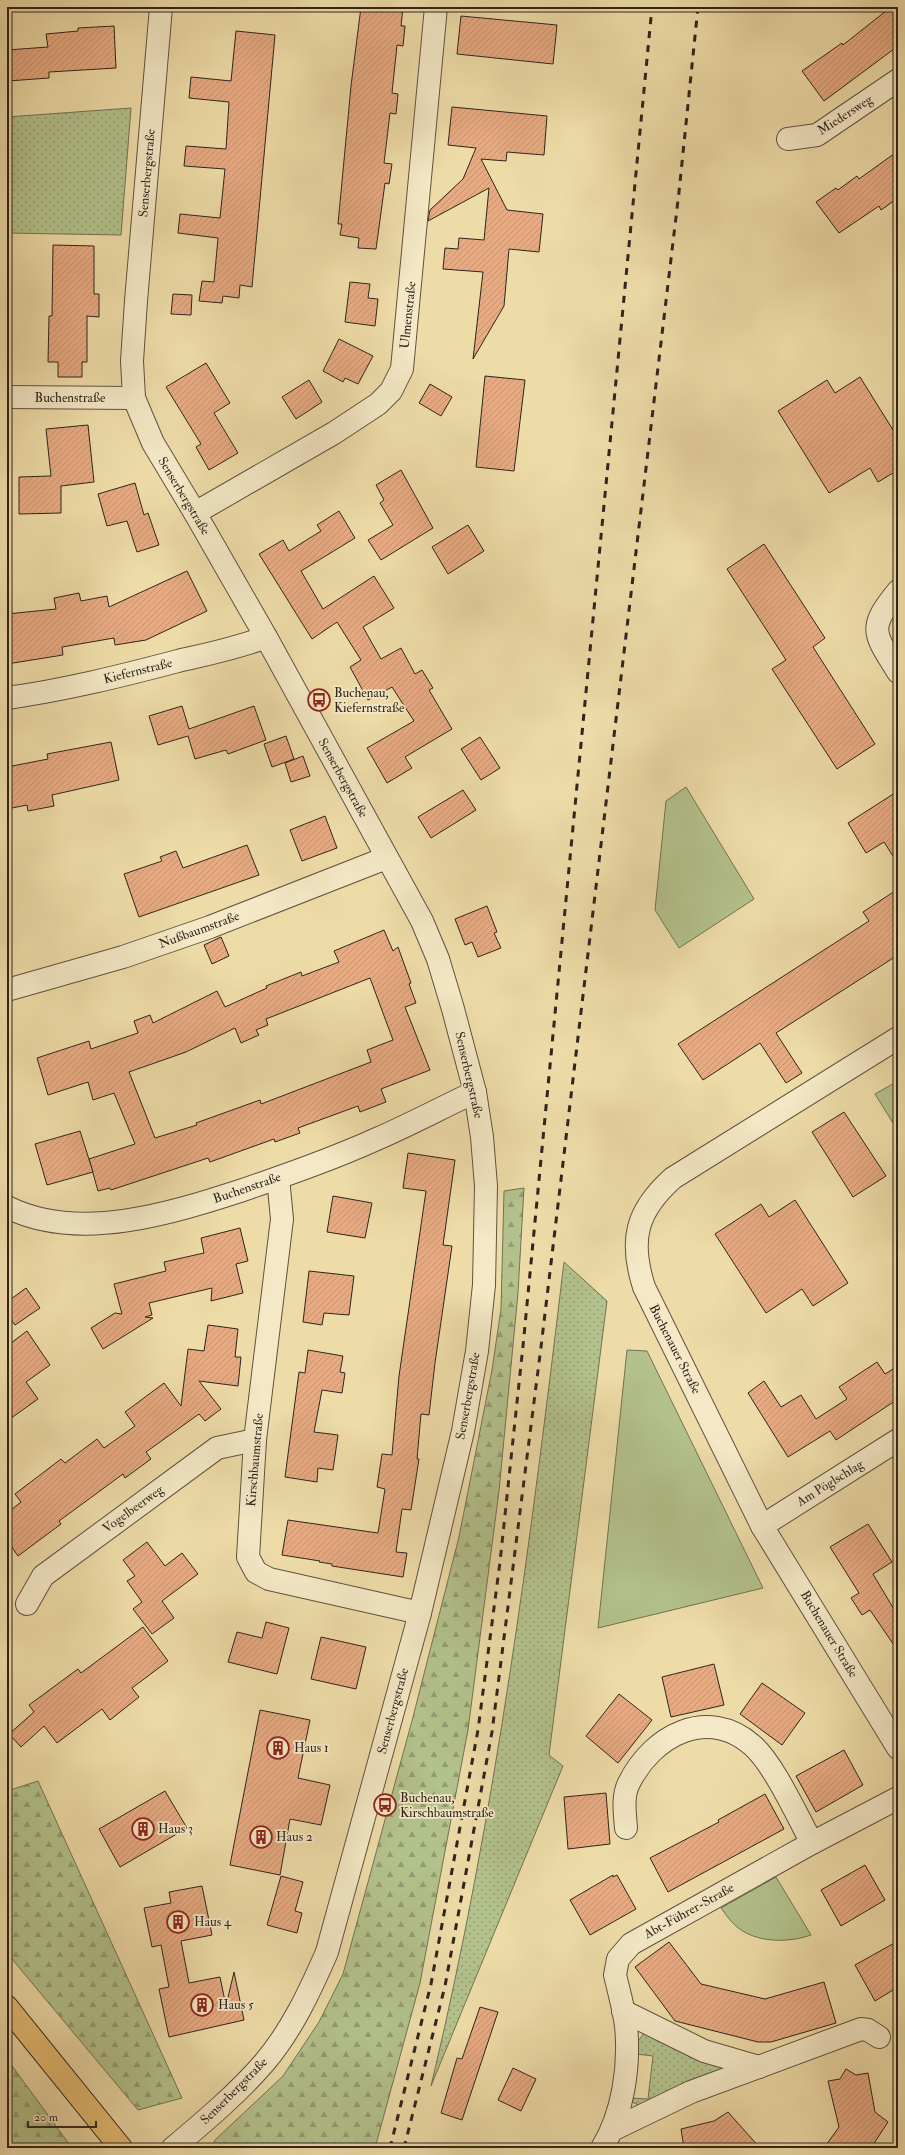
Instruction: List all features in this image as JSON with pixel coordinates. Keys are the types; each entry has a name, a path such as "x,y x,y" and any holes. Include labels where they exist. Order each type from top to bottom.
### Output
{"main road":[{"path":"7,2007 121,2148"}],"street":[{"name":"Senserbergstraße","path":"161,7 136,301 132,361 134,398 153,443 196,513 266,637 386,858 422,921 438,959 453,1008 475,1092 482,1136 486,1186 484,1285 478,1344 470,1399 420,1613 329,1945 312,1986 292,2024 265,2062 215,2113 173,2148"},
{"name":"Ulmenstraße","path":"196,513 334,433 378,404 391,391 402,370 436,7"},
{"name":"Miedersweg","path":"788,139 817,135 898,80"},
{"name":"Buchenstraße","path":"7,397 134,398"},
{"path":"898,591 882,610 876,625 879,641 898,672"},
{"name":"Kiefernstraße","path":"7,698 63,689 131,674 244,646 266,637"},
{"name":"Nußbaumstraße","path":"7,990 123,957 210,927 386,858"},
{"name":"Buchenauer Straße","path":"898,1038 673,1178 656,1193 645,1210 635,1244 637,1266 644,1287 762,1526 898,1748"},
{"name":"Buchenstraße","path":"7,1207 26,1215 49,1220 107,1222 182,1210 278,1178 380,1138 475,1092"},
{"name":"Kirschbaumstraße","path":"278,1178 282,1219 255,1440 248,1557 256,1572 269,1580 420,1613"},
{"name":"Vogelbeerweg","path":"27,1604 43,1576 217,1448 255,1440"},
{"name":"Am Pöglschlag","path":"762,1526 898,1440"},
{"path":"626,1828 625,1804 628,1783 657,1746 670,1736 703,1727 718,1727 739,1735 762,1754 812,1843"},
{"name":"Abt-Führer-Straße","path":"607,2139 621,2095 624,2072 626,2028 615,1976 615,1968 623,1950 631,1944 812,1843 898,1798"},
{"path":"623,2010 704,2051 759,2067"},
{"name":"Abt-Führer-Straße","path":"607,2139 691,2092 861,2029 868,2030 879,2037"}],"green space":[{"path":"131,108 121,235 7,233 7,117"},
{"path":"686,787 754,899 679,948 655,910 666,801"},
{"path":"898,1081 898,1131 875,1094"},
{"path":"524,1188 518,1293 499,1491 468,1730 420,1983 375,2148 211,2148 215,2140 283,2076 319,2022 343,1974 413,1717 459,1537 492,1370 501,1309 504,1191"},
{"path":"564,1262 607,1301 549,1755 563,1766 431,2086 475,1882 510,1676 525,1573"},
{"path":"627,1350 647,1351 763,1588 598,1628"},
{"path":"38,1781 182,2098 138,2110 7,1953 7,1791"},
{"path":"776,1877 811,1935 802,1938 783,1940 763,1939 753,1936 737,1927 721,1908"},
{"path":"645,2032 733,2065 643,2107 632,2102 631,2098 648,2099 653,2056 636,2054 638,2041"},
{"path":"7,2059 72,2148 7,2148"}],"building":[{"path":"361,7 403,7 401,26 405,26 403,46 397,45 392,93 398,94 396,114 390,113 384,163 392,164 389,184 385,183 376,249 358,248 359,238 340,235 342,224 338,224 351,86"},
{"path":"891,7 898,7 898,46 824,101 802,71 842,43 843,45"},
{"path":"461,16 557,25 553,64 457,54"},
{"path":"114,26 116,68 49,72 49,78 8,81 7,50 48,47 46,34 78,31 78,28"},
{"path":"236,31 275,35 252,287 240,285 239,298 223,296 222,303 199,301 202,281 214,282 218,238 178,233 180,214 220,218 225,169 184,166 186,146 226,149 229,102 189,98 191,77 231,81"},
{"path":"452,107 547,116 544,155 507,152 506,161 481,159 507,210 543,214 539,252 509,249 504,306 473,359 483,272 443,269 445,248 458,249 459,238 484,240 489,188 428,221 430,210 463,179 476,148 448,145"},
{"path":"898,151 898,198 881,210 879,206 839,233 816,202 836,188 838,190 857,176 859,179"},
{"path":"53,245 94,246 94,294 99,294 99,317 87,316 87,362 82,362 82,377 58,377 58,362 48,362 49,316 52,316"},
{"path":"350,282 370,284 368,298 378,299 375,326 345,322"},
{"path":"173,294 192,295 191,315 171,314"},
{"path":"339,339 373,356 358,384 345,378 343,382 323,371"},
{"path":"206,363 230,403 214,413 238,453 209,470 196,447 201,444 166,387"},
{"path":"485,376 525,380 514,471 476,467"},
{"path":"860,377 898,438 898,470 878,482 870,468 829,493 778,411 827,380 835,393"},
{"path":"309,380 322,402 296,419 282,397"},
{"path":"430,384 452,397 441,416 419,403"},
{"path":"88,425 94,482 61,486 61,513 19,514 19,477 51,476 46,429"},
{"path":"401,470 433,528 381,560 368,540 393,525 380,503 384,500 376,485"},
{"path":"135,483 144,515 148,513 159,545 137,552 127,521 107,526 98,494"},
{"path":"339,511 355,538 301,571 323,609 374,576 394,608 363,627 381,659 401,648 415,674 422,670 433,688 429,690 452,729 405,757 412,768 387,783 367,748 414,721 392,687 368,700 350,667 361,660 337,622 312,639 259,554 283,540 289,551 321,531 317,525"},
{"path":"468,525 484,551 448,574 432,547"},
{"path":"764,544 825,638 813,647 875,744 837,769 772,669 786,660 727,569"},
{"path":"187,571 207,611 146,640 115,645 114,638 62,647 63,655 7,664 7,614 56,609 54,598 79,593 81,601 107,596 109,607"},
{"path":"182,706 189,729 254,706 266,740 228,754 226,750 195,759 188,736 158,745 149,716"},
{"path":"286,736 294,759 272,767 264,744"},
{"path":"480,737 500,768 481,780 461,749"},
{"path":"111,742 119,780 52,795 54,806 28,811 27,805 7,809 7,767 48,759 47,754"},
{"path":"303,756 310,776 291,782 285,763"},
{"path":"463,790 476,810 431,838 418,817"},
{"path":"898,791 898,864 884,842 866,853 848,823"},
{"path":"325,816 337,848 302,861 290,830"},
{"path":"247,845 259,875 139,917 124,874 162,861 160,857 176,851 183,868"},
{"path":"898,889 898,955 776,1033 802,1073 786,1083 760,1043 703,1080 678,1044 869,921 863,912"},
{"path":"487,906 497,932 494,933 501,948 478,957 472,942 465,945 455,919"},
{"path":"384,930 393,951 398,947 411,983 409,984 416,1003 405,1007 430,1070 381,1089 386,1102 360,1112 358,1106 298,1128 300,1133 275,1142 274,1139 210,1162 208,1158 111,1190 110,1188 98,1191 89,1159 135,1144 114,1093 93,1100 88,1082 48,1095 37,1058 89,1041 91,1049 138,1033 134,1021 150,1015 153,1023 217,991 225,1007 267,988 266,986 301,972 302,976 339,962 334,951","holes":["370,978 393,1040 367,1050 371,1062 261,1104 260,1100 196,1123 197,1125 155,1138 129,1072 186,1052 235,1028 241,1043 259,1035 256,1030 268,1025 266,1019"]},
{"path":"221,937 229,956 212,964 204,945"},
{"path":"844,1112 886,1176 853,1197 812,1132"},
{"path":"80,1131 93,1172 47,1185 35,1144"},
{"path":"408,1153 455,1160 443,1245 452,1246 429,1415 421,1414 417,1459 419,1459 411,1510 402,1509 396,1552 407,1553 403,1577 332,1566 332,1564 319,1562 320,1561 282,1555 288,1520 378,1533 385,1489 377,1487 382,1454 392,1455 399,1376 426,1191 403,1188"},
{"path":"333,1196 372,1203 365,1238 327,1232"},
{"path":"795,1200 848,1283 813,1306 802,1289 766,1313 715,1234 761,1204 769,1217"},
{"path":"240,1228 248,1261 236,1264 243,1293 211,1301 212,1288 149,1303 152,1315 145,1317 153,1318 103,1349 91,1328 115,1313 122,1314 114,1284 166,1271 164,1262 204,1253 201,1238"},
{"path":"309,1271 354,1276 349,1315 324,1313 322,1325 303,1322"},
{"path":"26,1288 40,1308 15,1325 7,1314 7,1302"},
{"path":"208,1325 238,1329 235,1357 241,1357 238,1386 199,1381 221,1409 205,1421 199,1414 146,1452 151,1459 125,1478 123,1474 59,1521 61,1524 18,1556 7,1540 7,1513 21,1502 15,1494 61,1459 65,1463 97,1439 104,1448 135,1426 125,1412 164,1383 181,1406 188,1349 204,1351"},
{"path":"27,1331 50,1365 26,1382 38,1399 7,1421 7,1346"},
{"path":"308,1350 343,1356 340,1372 345,1373 342,1393 322,1390 314,1432 338,1435 333,1470 318,1468 317,1482 285,1477 299,1372 305,1373"},
{"path":"877,1362 885,1374 898,1366 898,1399 836,1440 830,1431 788,1457 748,1393 764,1381 781,1407 801,1395 816,1419 847,1399 839,1387"},
{"path":"868,1524 892,1562 873,1574 898,1616 898,1651 870,1610 862,1615 851,1598 859,1593 830,1547"},
{"path":"147,1542 165,1566 182,1553 198,1574 162,1601 174,1618 152,1634 133,1609 142,1602 127,1581 135,1576 123,1560"},
{"path":"266,1622 289,1628 277,1674 228,1662 237,1632 262,1638"},
{"path":"143,1627 168,1661 132,1688 139,1697 110,1720 102,1709 57,1743 44,1726 21,1747 9,1734 34,1712 29,1705 78,1669 81,1673"},
{"path":"321,1637 366,1647 356,1689 311,1679"},
{"path":"714,1664 724,1705 671,1717 662,1677"},
{"path":"762,1683 805,1713 782,1745 740,1714"},
{"path":"619,1694 652,1720 618,1763 586,1736"},
{"path":"260,1710 310,1720 298,1778 330,1785 321,1825 290,1819 280,1875 230,1865"},
{"path":"844,1750 863,1785 816,1812 796,1776"},
{"name":"Haus 3","path":"165,1791 187,1828 120,1867 99,1829"},
{"path":"606,1793 610,1844 568,1849 564,1797"},
{"path":"765,1794 784,1829 668,1892 650,1858 719,1822 718,1820"},
{"path":"865,1865 885,1900 841,1926 821,1890"},
{"path":"613,1875 613,1877 617,1875 636,1909 590,1935 570,1900"},
{"path":"281,1876 303,1882 295,1911 302,1913 297,1933 267,1925"},
{"path":"202,1886 212,1935 181,1941 189,1983 220,1977 226,2006 234,1972 244,2020 169,2037 159,1989 169,1987 161,1945 152,1947 144,1908 171,1903 169,1892"},
{"path":"898,1941 898,1987 875,2001 855,1965"},
{"path":"669,1942 701,1984 765,1999 824,1982 836,2023 771,2042 758,2042 675,2021 635,1967"},
{"path":"480,2007 498,2012 462,2120 441,2113 457,2058 462,2059"},
{"path":"513,2068 536,2079 521,2111 498,2100"},
{"path":"846,2069 856,2075 868,2073 875,2112 888,2122 871,2148 824,2148 839,2127 828,2081 840,2079"},
{"path":"728,2112 760,2148 684,2148 681,2129 714,2121"}],"railway":[{"path":"390,2148 431,1984 478,1730 500,1562 523,1346 652,7"},
{"path":"404,2148 445,1986 492,1732 541,1347 679,192 698,7"}],"place":[{"name":"Buchenau, Kiefernstraße","path":"319,700"},
{"name":"Haus 1","path":"278,1748"},
{"name":"Buchenau, Kirschbaumstraße","path":"385,1805"},
{"name":"Haus 3","path":"143,1829"},
{"name":"Haus 2","path":"261,1837"},
{"name":"Haus 4","path":"178,1922"},
{"name":"Haus 5","path":"202,2005"}]}
